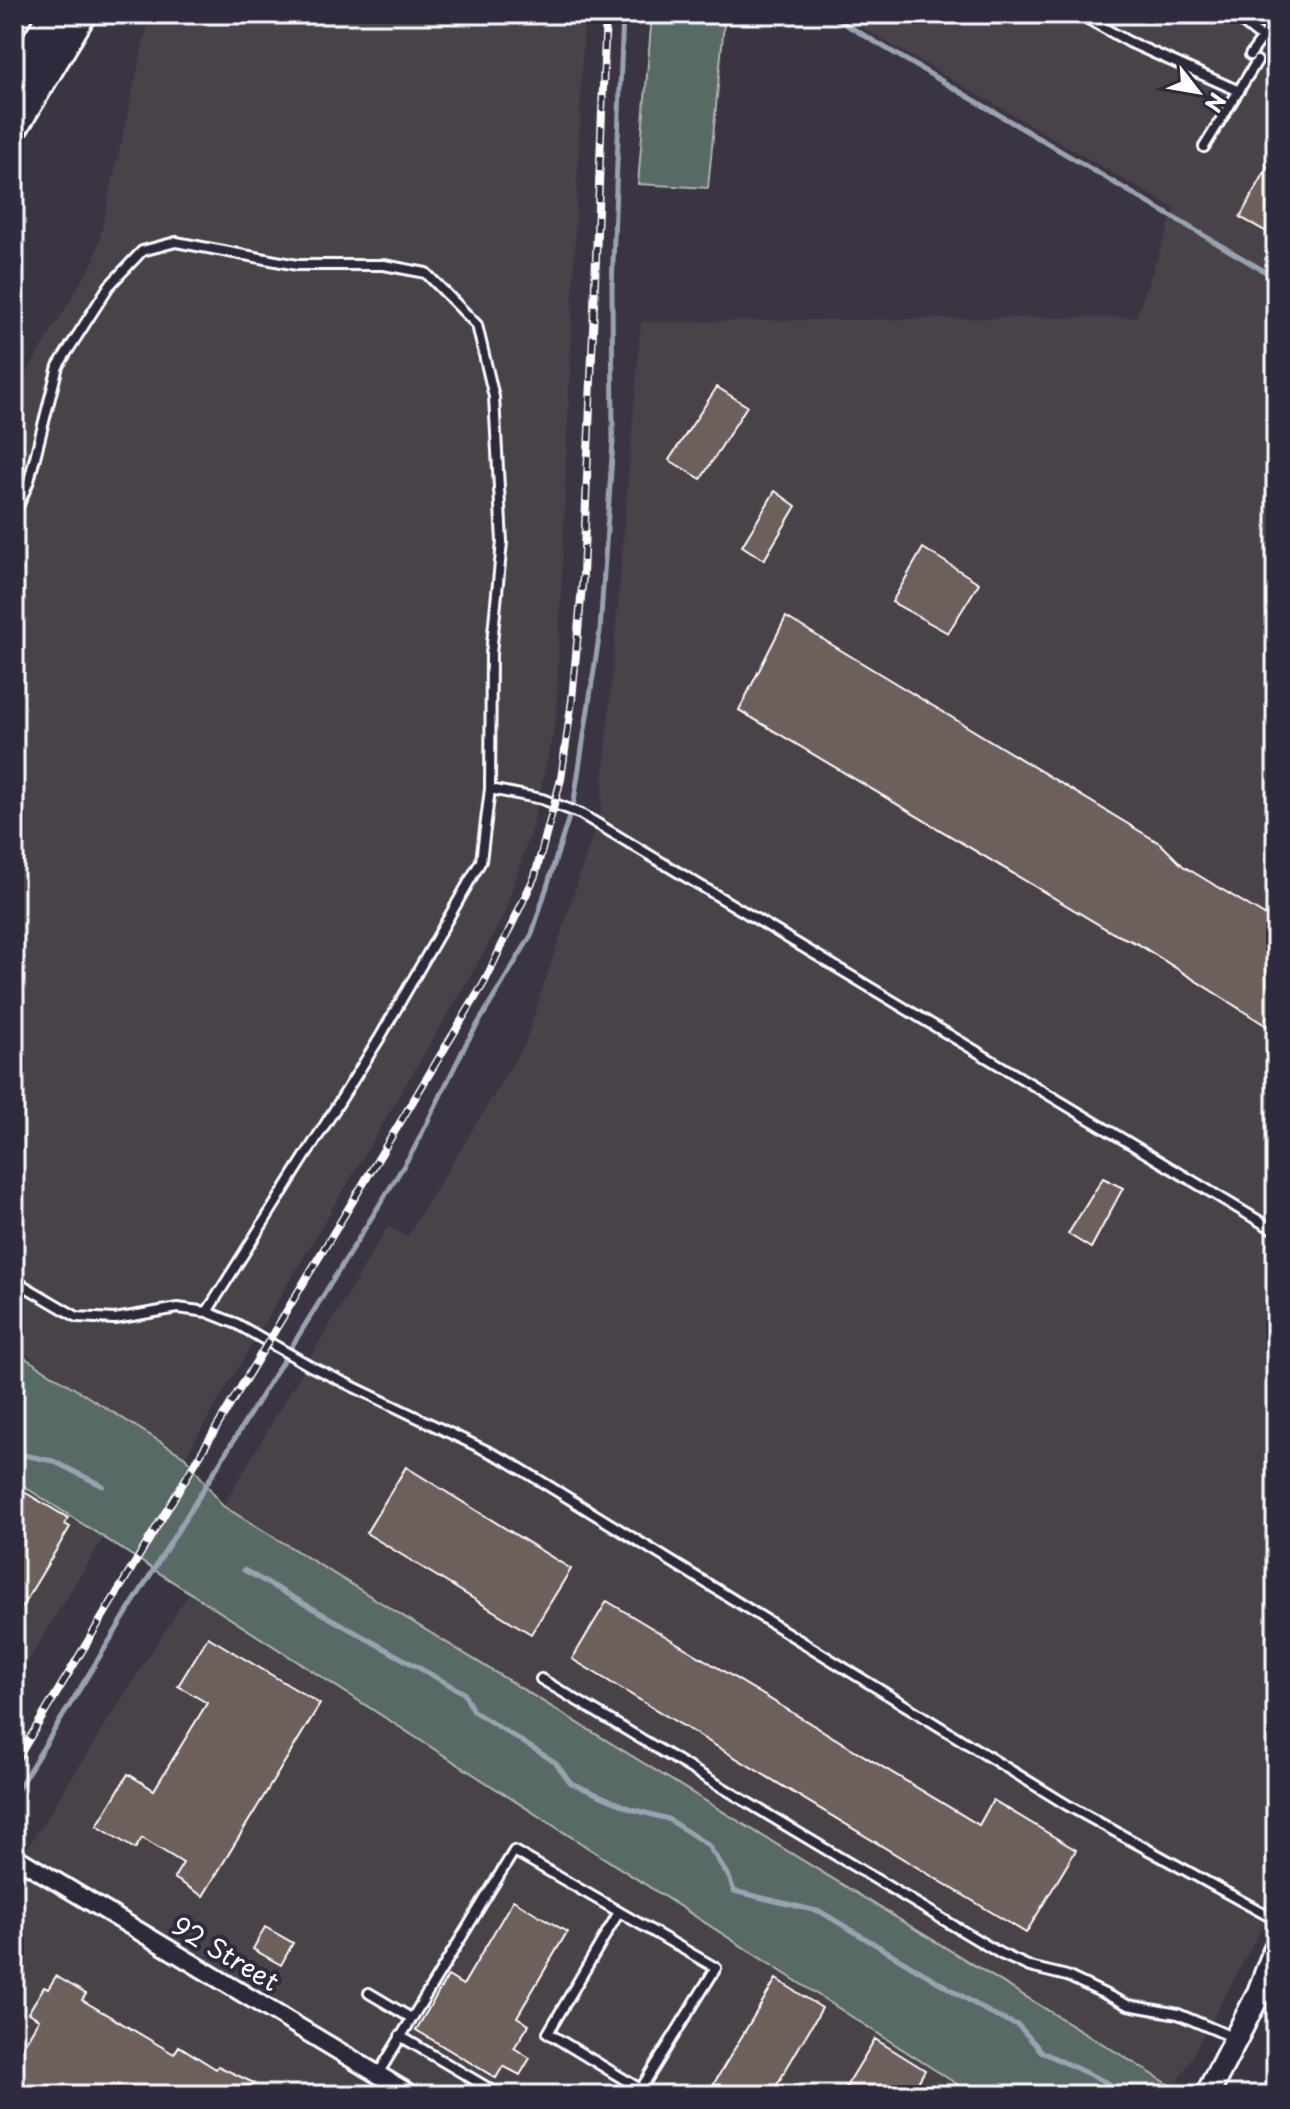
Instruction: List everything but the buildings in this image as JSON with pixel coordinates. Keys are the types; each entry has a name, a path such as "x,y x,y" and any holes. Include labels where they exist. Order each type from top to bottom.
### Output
{"highway":[{"path":"14,81 55,14"},
{"path":"14,124 80,14"}],"main road":[{"path":"1207,2095 1237,2039 1276,1948"}],"street":[{"name":"92 Street","path":"14,1856 412,2095"}],"lane":[{"path":"1079,14 1129,42 1239,91"},
{"path":"1232,14 1261,37"},
{"path":"1204,147 1239,91 1261,37 1276,19"},
{"path":"14,516 29,481 58,366 109,286 142,251 176,242 297,265 384,265 426,273 477,325 496,411 502,542 491,654 490,789 481,861 379,1039 207,1312"},
{"path":"490,789 581,814 1276,1231"},
{"path":"14,1280 77,1317 115,1319 178,1308 207,1312 237,1324 312,1367 508,1461 1067,1805 1276,1920"},
{"path":"541,1679 1001,1954 1030,1967 1067,1976 1128,2005 1178,2014 1237,2039"},
{"path":"377,2074 514,1851 716,1968 638,2092 548,2033 619,1912"},
{"path":"369,1993 411,2018"},
{"path":"400,2036 500,2095"}],"shaded area":[{"path":"150,14 584,14 556,719 533,824 503,917 185,1457 38,1365 14,1340 14,394 95,259"},
{"path":"839,14 1276,14 1276,1881 1260,1931 1175,2088 223,1506 388,1226 407,1237 525,1044 601,810 641,322 1136,317 1175,209"},
{"path":"14,1482 104,1537 14,1684"},
{"path":"189,1593 973,2095 14,2095 14,1869"}],"green space":[{"path":"652,14 725,14 708,188 638,184"},
{"path":"14,1351 185,1457 223,1506 1175,2088 1171,2095 974,2095 14,1480"}],"waterway":[{"path":"14,1795 414,1149 467,1042 532,934 574,801 600,631 613,441 612,287 623,14"},
{"path":"828,14 1276,278"},
{"path":"14,1453 53,1461 103,1486"},
{"path":"244,1570 464,1693 473,1711 555,1762 571,1783 631,1809 668,1819 708,1845 729,1877 734,1891 821,1912 997,2017 1018,2025 1042,2052 1110,2084"}],"railway":[{"path":"14,1764 484,983 535,876 561,779 572,700 583,575 606,14"}]}
